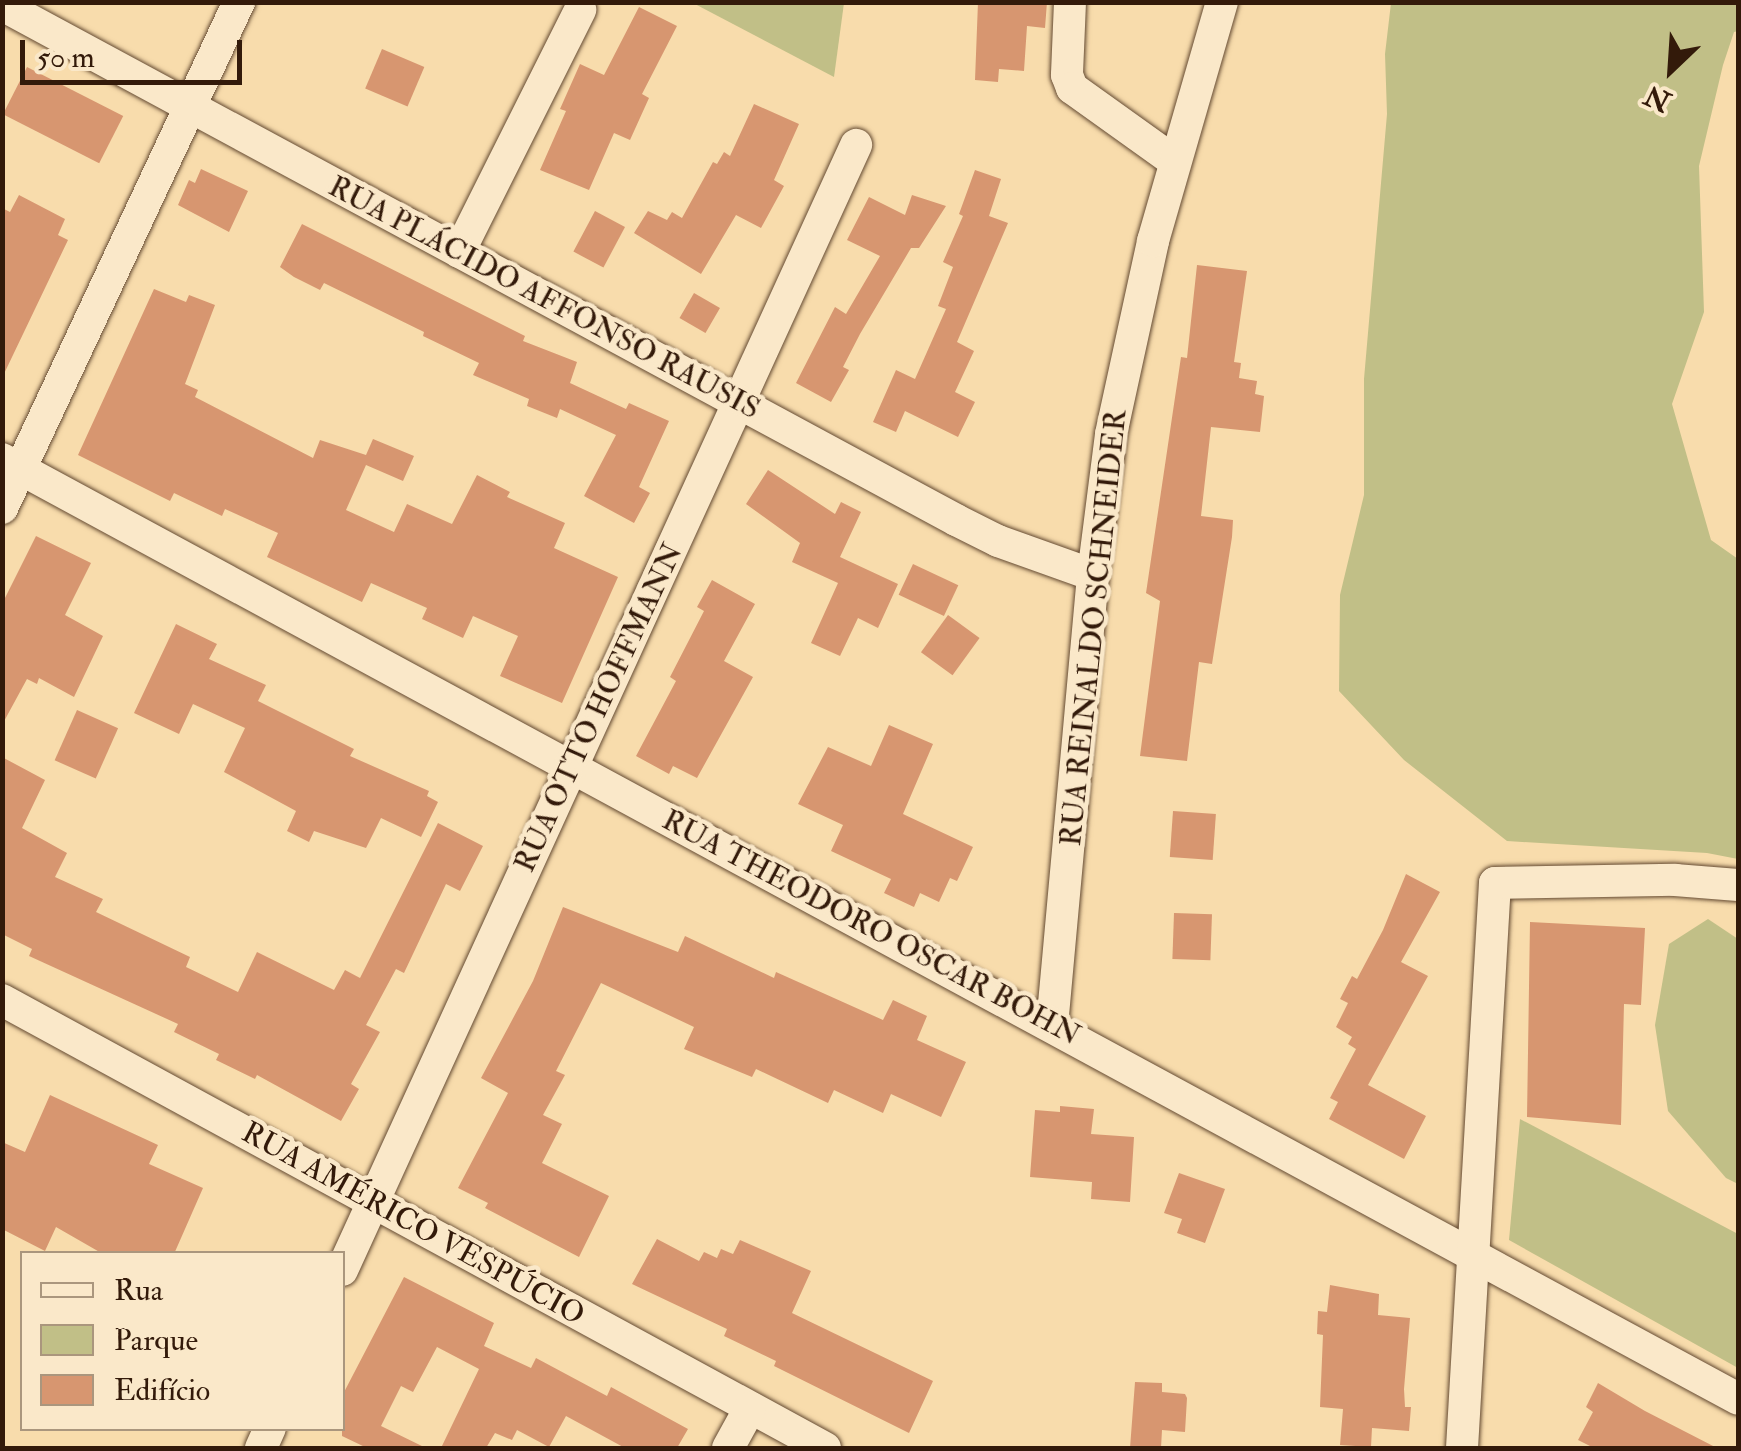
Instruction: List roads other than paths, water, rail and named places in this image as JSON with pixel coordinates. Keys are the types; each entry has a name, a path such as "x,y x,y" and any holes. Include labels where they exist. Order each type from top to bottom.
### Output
{"street":[{"path":"2,508 12,464 239,2"},
{"path":"1070,2 1067,75 1072,88 1174,161"},
{"name":"RUA REINALDO SCHNEIDER","path":"1052,1026 1092,575 1114,418 1174,161 1222,2"},
{"name":"RUA PLÁCIDO AFFONSO RAUSIS","path":"2,5 998,542 1092,575"},
{"path":"459,252 580,10"},
{"name":"RUA OTTO HOFFMANN","path":"345,1264 856,146"},
{"name":"RUA THEODORO OSCAR BOHN","path":"12,464 1738,1398"},
{"path":"1462,1448 1495,883 1674,880 1738,885"},
{"name":"RUA AMÉRICO VESPÚCIO","path":"2,1000 825,1448"},
{"path":"728,1448 750,1408"}]}
